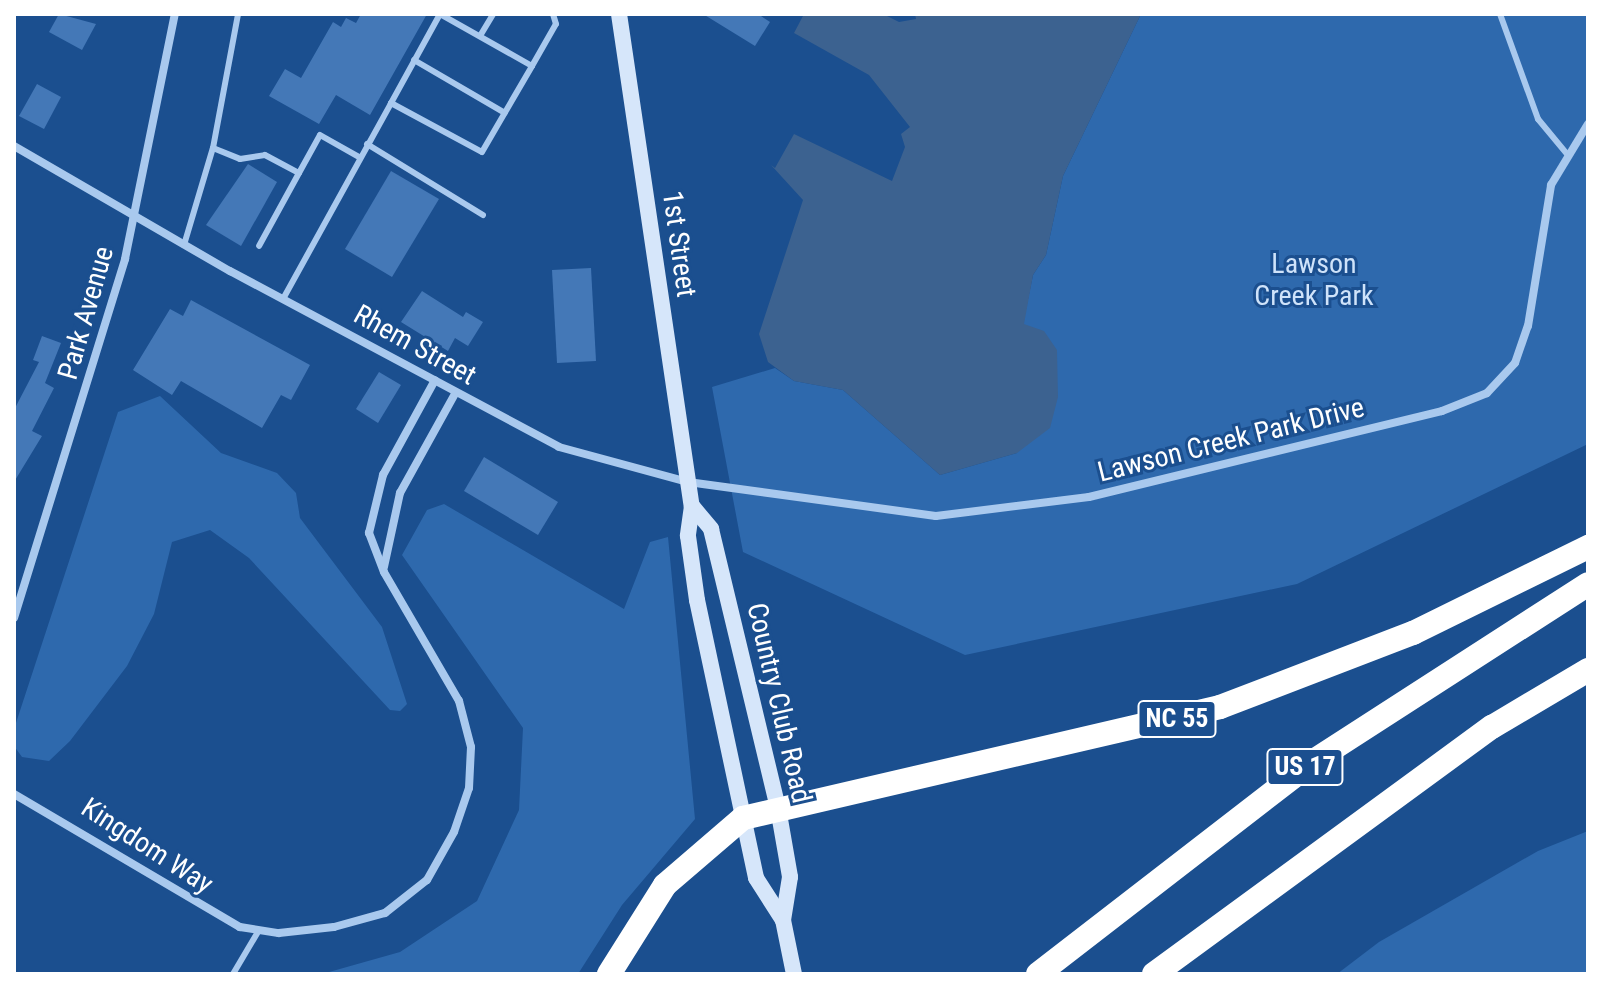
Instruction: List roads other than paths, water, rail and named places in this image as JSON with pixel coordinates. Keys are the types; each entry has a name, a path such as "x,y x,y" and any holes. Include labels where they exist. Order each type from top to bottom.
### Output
{"highway":[{"name":"NC 55","path":"743,818 1220,707 1413,633 1588,547"},
{"name":"US 17","path":"1038,974 1312,762 1588,584"},
{"path":"1154,974 1492,727 1588,670"},
{"path":"609,974 665,885 743,818"}],"main road":[{"name":"1st Street","path":"619,14 688,482"},
{"name":"Country Club Road","path":"688,482 692,506 688,536 697,600 756,878 783,920"},
{"name":"Country Club Road","path":"692,506 711,529 778,808 790,877 783,920 794,974"}],"street":[{"name":"Park Avenue","path":"14,618 101,348 136,213 175,14"},
{"name":"Lawson Creek Park Drive","path":"688,482 885,512 987,514 1089,497 1442,411 1487,393 1515,363 1528,326 1538,235 1567,154 1588,124"},
{"name":"Rhem Street","path":"14,146 136,213 184,245 559,447 688,482"},
{"name":"Kingdom Way","path":"14,794 131,857 210,913 259,930 334,927 385,913 427,880 454,832 469,788 471,747 459,701 384,572 369,533 373,501 435,380"},
{"path":"384,572 400,493 456,392"}],"lane":[{"path":"184,245 213,148 238,14"},
{"path":"283,299 440,14 532,66"},
{"path":"480,36 493,14"},
{"path":"391,103 482,152 556,24 553,14"},
{"path":"1500,14 1538,119 1567,154"},
{"path":"414,60 505,113"},
{"path":"259,246 320,135 359,157"},
{"path":"367,144 483,215"},
{"path":"213,148 240,159 265,155 299,173"},
{"path":"233,974 259,930"}],"park label":[{"name":"Lawson Creek Park","path":"1314,280"}]}
